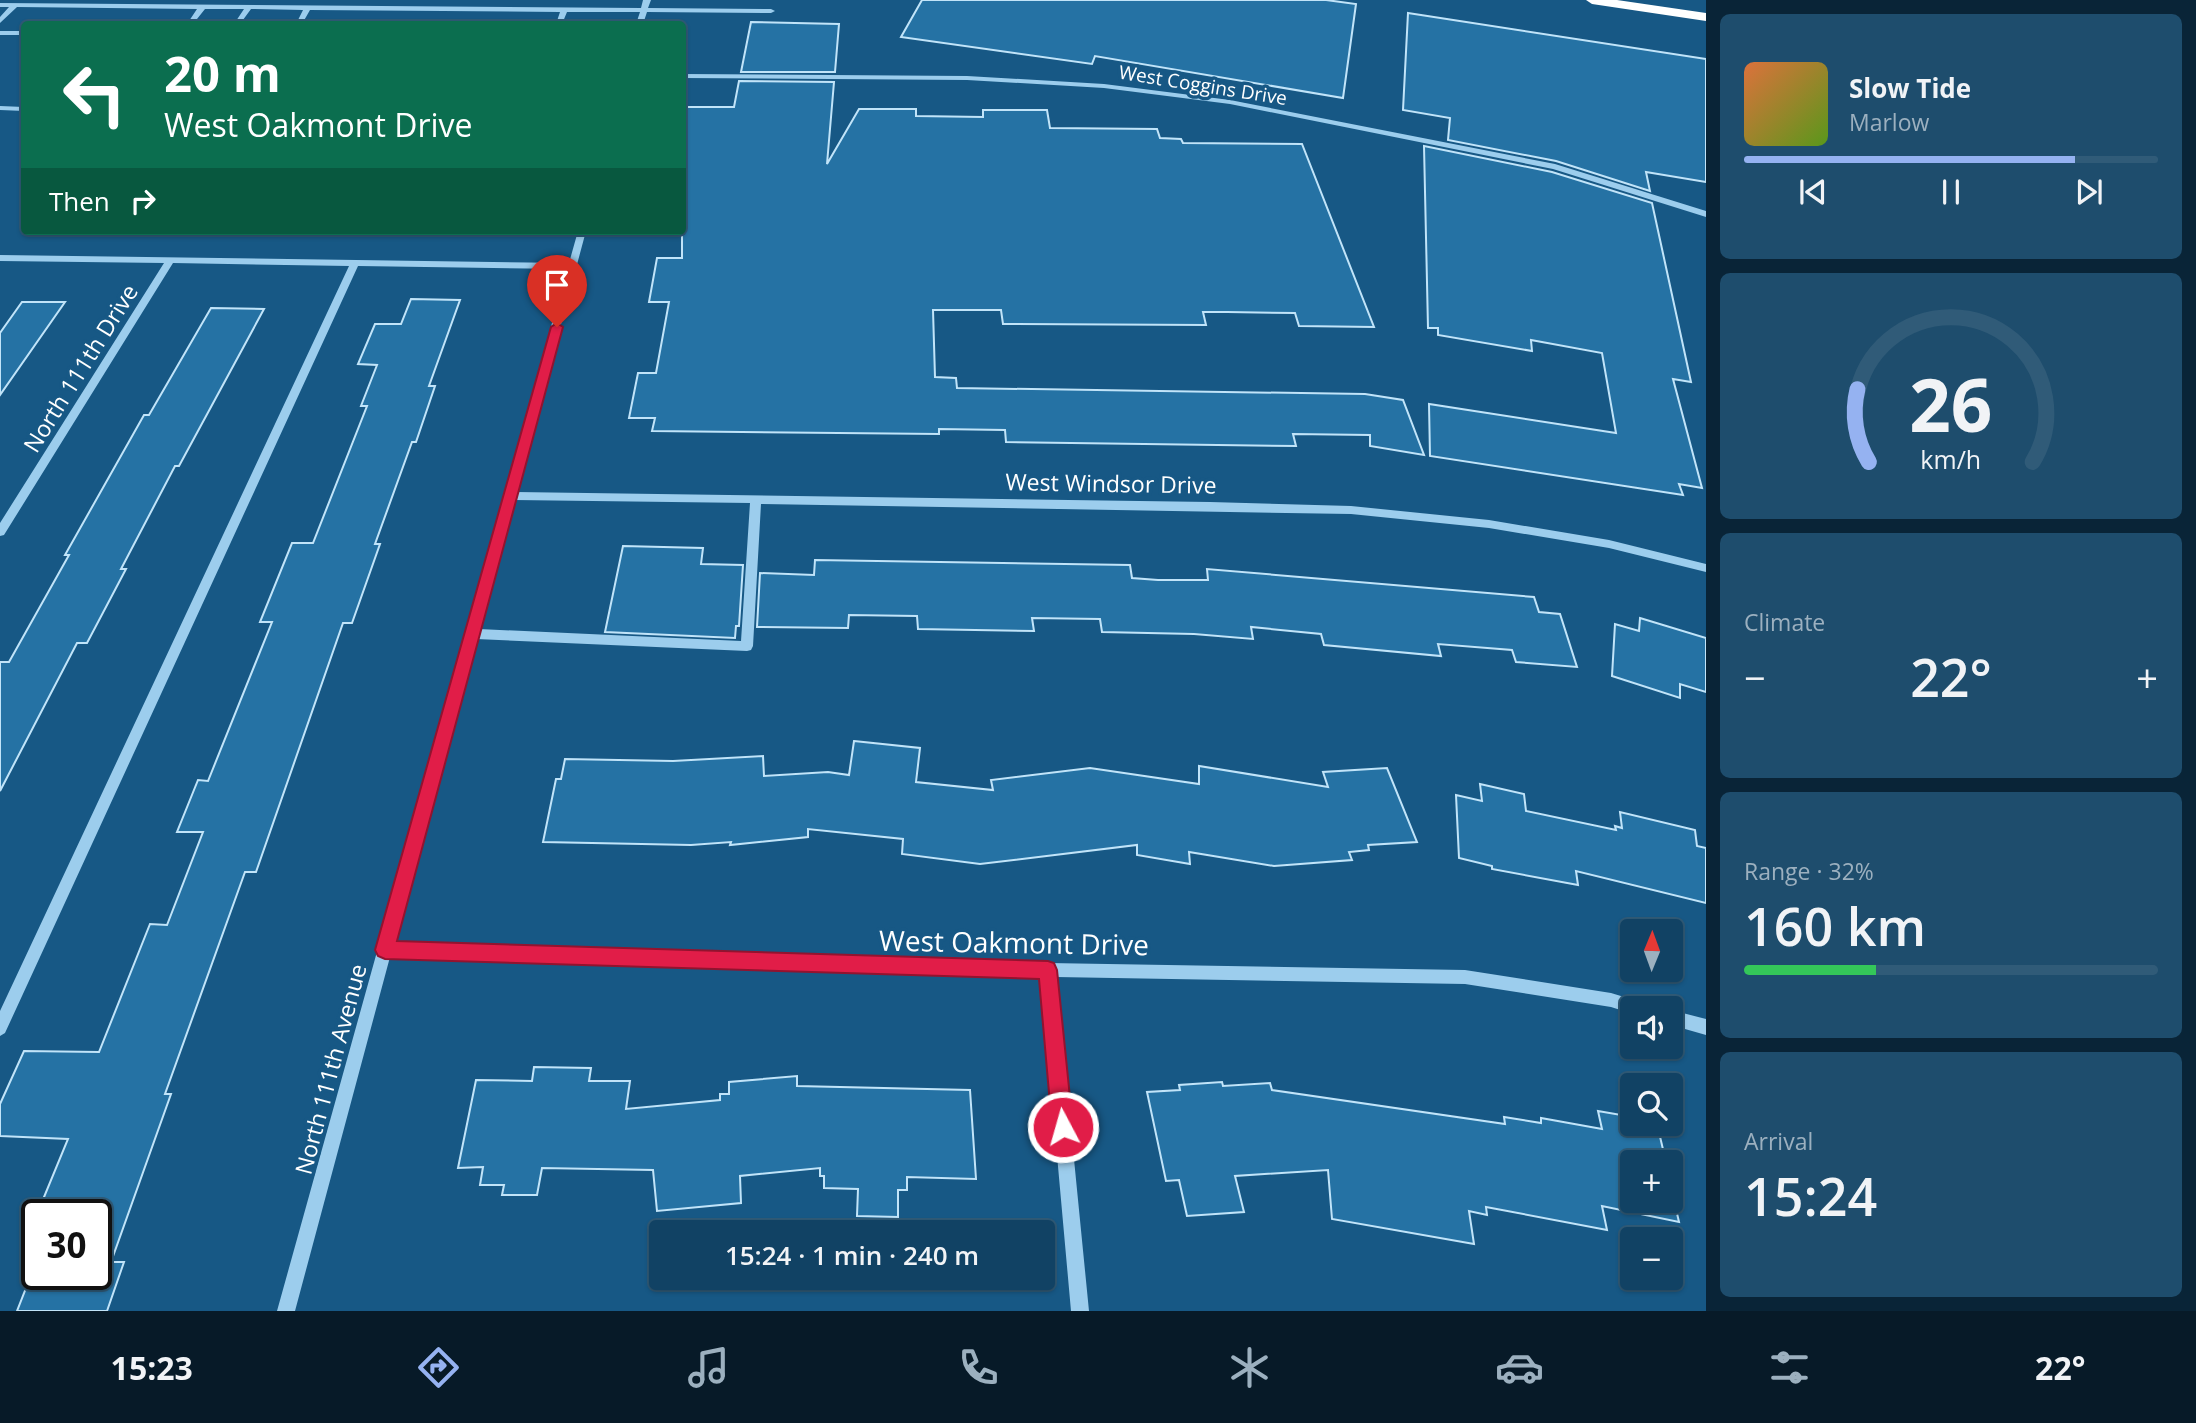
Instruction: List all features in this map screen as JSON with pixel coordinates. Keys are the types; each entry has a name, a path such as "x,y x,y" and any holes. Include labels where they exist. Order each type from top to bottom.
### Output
{"highway":[{"path":"1592,0 1706,17"}],"street":[{"path":"641,21 647,0"},
{"path":"0,5 249,7 288,3 308,7 771,11"},
{"path":"0,21 15,5"},
{"path":"192,21 203,6"},
{"path":"239,21 249,7"},
{"path":"301,21 308,7"},
{"path":"560,21 564,10"},
{"path":"0,33 21,33"},
{"name":"West Coggins Drive","path":"686,76 967,78 1104,86 1230,102 1555,167 1706,214"},
{"path":"0,108 21,108"},
{"name":"North 111th Avenue","path":"286,1311 581,235"},
{"path":"0,258 572,266"},
{"name":"North 111th Drive","path":"0,532 170,261"},
{"path":"0,1028 355,263"},
{"name":"West Windsor Drive","path":"511,496 1351,510 1502,526 1609,544 1706,568"},
{"path":"472,635 747,646 756,499"},
{"name":"West Oakmont Drive","path":"385,950 1048,970 1465,977 1620,1003"},
{"path":"1048,970 1080,1311"},
{"path":"1683,1020 1706,1027"}],"building":[{"path":"922,0 1326,0 1356,4 1343,98 1095,56 1092,64 901,37"},
{"path":"1408,13 1706,59 1706,182 1646,172 1650,191 1556,161 1448,140 1450,118 1403,110"},
{"path":"751,22 839,24 835,72 741,72"},
{"path":"739,81 834,82 827,164 859,109 916,109 916,116 983,117 983,110 1047,110 1050,128 1157,129 1160,138 1181,139 1183,143 1302,144 1374,327 1299,326 1295,313 1227,312 1203,312 1206,325 1003,324 1001,310 933,310 935,377 956,378 957,388 1365,394 1403,400 1424,455 1370,446 1370,435 1293,434 1296,446 1006,442 1005,430 939,429 939,434 652,431 655,418 629,418 638,373 656,373 669,302 649,302 657,258 682,258 682,235 686,235 686,107 734,107"},
{"path":"1424,146 1552,172 1652,203 1691,382 1673,379 1702,488 1679,484 1683,495 1430,456 1429,404 1616,433 1602,353 1531,340 1532,351 1438,335 1438,328 1428,328"},
{"path":"411,299 460,300 429,386 435,386 416,442 412,442 375,544 380,544 352,623 343,623 256,872 245,872 165,1094 171,1094 112,1259 112,1199 43,1199 68,1139 0,1136 0,1104 24,1051 99,1052 150,924 167,925 203,832 177,832 198,780 208,781 272,622 260,622 292,543 313,543 367,406 361,406 377,365 358,364 375,324 401,324"},
{"path":"22,302 65,302 0,395 0,333"},
{"path":"211,308 264,309 179,466 175,466 121,569 126,569 87,643 77,643 0,791 0,662 9,662 69,555 65,555 144,415 149,415"},
{"path":"623,546 703,548 701,564 743,565 739,626 736,626 735,638 605,632"},
{"path":"815,560 1130,565 1132,578 1208,580 1207,569 1534,597 1539,612 1560,614 1577,667 1516,662 1512,650 1438,644 1441,656 1324,645 1321,634 1251,627 1253,639 1194,634 1102,632 1100,619 1032,618 1034,631 918,629 917,616 849,615 848,628 757,627 760,573 814,575"},
{"path":"1640,618 1706,638 1706,692 1680,684 1680,698 1612,676 1615,624 1639,631"},
{"path":"854,741 920,748 916,782 993,790 991,780 1090,768 1199,784 1199,766 1328,787 1323,772 1387,768 1417,842 1368,845 1369,850 1349,852 1352,860 1274,866 1189,852 1190,864 1137,855 1137,845 980,864 902,854 903,839 808,829 808,837 730,845 731,842 691,845 543,842 556,779 561,779 565,759 673,761 763,756 764,776 828,772 849,775"},
{"path":"1480,784 1524,794 1526,811 1616,830 1615,826 1622,828 1620,812 1695,830 1697,846 1706,848 1706,903 1576,871 1578,885 1492,869 1492,866 1459,858 1456,795 1482,801"},
{"path":"534,1067 591,1068 589,1081 630,1081 626,1109 720,1100 720,1094 729,1094 729,1082 797,1076 797,1086 970,1090 976,1179 907,1177 907,1190 898,1190 898,1217 857,1216 858,1189 824,1188 824,1176 820,1176 820,1168 740,1176 741,1203 657,1211 653,1170 542,1168 537,1195 502,1195 504,1185 480,1185 483,1167 458,1168 476,1080 532,1081"},
{"path":"1270,1083 1272,1090 1505,1124 1504,1117 1541,1123 1541,1118 1602,1129 1598,1111 1620,1115 1620,1136 1660,1136 1663,1150 1620,1150 1620,1210 1602,1206 1607,1230 1486,1207 1487,1215 1469,1211 1474,1244 1332,1219 1328,1170 1235,1176 1244,1212 1187,1216 1179,1180 1166,1181 1147,1092 1180,1090 1179,1085"},
{"path":"1636,1213 1677,1213 1679,1222"},
{"path":"112,1262 124,1262 107,1311 17,1311 25,1290 112,1290"}],"route":[{"path":"557,327 385,950 1048,970 1063,1127"}]}
